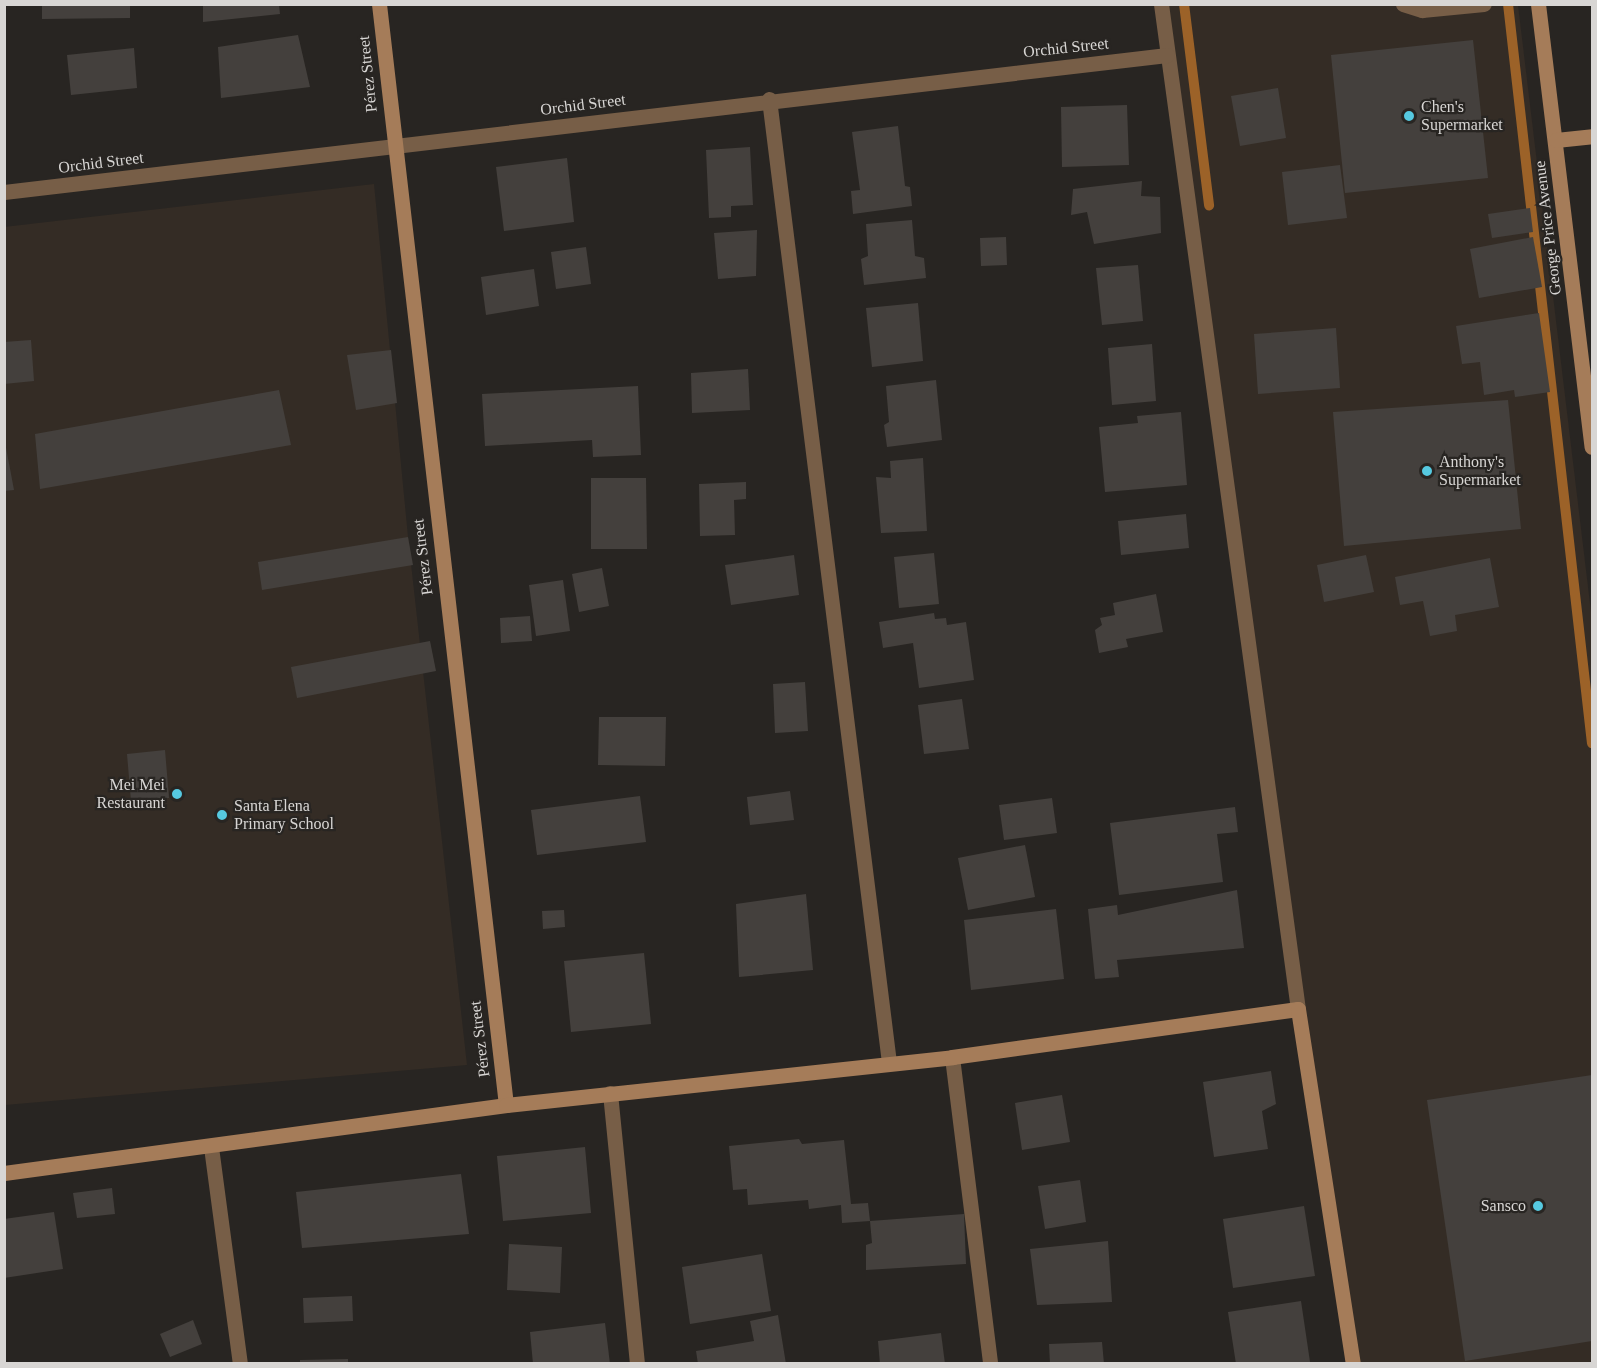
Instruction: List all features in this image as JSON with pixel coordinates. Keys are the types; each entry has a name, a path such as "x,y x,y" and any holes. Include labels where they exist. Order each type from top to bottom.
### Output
{"street":[{"name":"Pérez Street","path":"378,4 506,1104"},
{"path":"1161,4 1298,1010 1353,1364"},
{"path":"1403,4 1422,10 1484,4"},
{"name":"George Price Avenue","path":"1538,4 1593,447"},
{"name":"Orchid Street","path":"5,189 393,147 769,99 1167,55"},
{"path":"769,99 889,1063"},
{"path":"1556,141 1593,136"},
{"path":"4,1173 211,1147 506,1104 952,1057 1298,1010"},
{"path":"952,1057 990,1364"},
{"path":"610,1093 637,1364"},
{"path":"211,1147 240,1364"}],"shaded area":[{"path":"1159,5 1518,5 1592,620 1592,1363 1355,1363"},
{"name":"Santa Elena Primary School","path":"374,184 408,537 467,1065 5,1105 4,227"}],"building":[{"path":"42,4 130,4 130,18 42,19"},
{"path":"203,5 279,5 280,14 203,22"},
{"path":"298,35 310,87 221,98 218,47"},
{"name":"Chen's Supermarket","path":"1473,40 1488,178 1345,193 1331,55"},
{"path":"134,48 137,88 71,95 67,55"},
{"path":"1278,88 1286,138 1240,146 1231,96"},
{"path":"1127,105 1129,165 1062,167 1061,107"},
{"path":"898,126 905,186 910,187 912,206 853,214 851,191 860,190 852,132"},
{"path":"750,147 753,205 731,206 731,217 709,218 706,150"},
{"path":"567,158 574,222 504,231 496,167"},
{"path":"1340,165 1347,218 1288,225 1282,172"},
{"path":"1142,181 1141,196 1160,197 1161,233 1094,244 1087,212 1071,215 1073,189"},
{"path":"1530,208 1533,232 1492,238 1488,214"},
{"path":"912,220 915,256 924,258 926,278 864,285 861,259 868,256 866,224"},
{"path":"757,230 756,276 718,279 714,233"},
{"path":"1006,237 1007,265 981,266 980,238"},
{"path":"1533,237 1542,287 1479,298 1470,249"},
{"path":"586,247 591,284 556,289 551,252"},
{"path":"1138,265 1143,321 1102,325 1096,268"},
{"path":"534,269 539,306 486,315 481,277"},
{"path":"918,303 923,361 872,367 866,308"},
{"path":"1539,313 1550,392 1515,397 1514,390 1484,395 1480,362 1462,364 1456,326"},
{"path":"1336,328 1340,388 1258,394 1254,334"},
{"path":"31,340 34,381 4,384 4,342"},
{"path":"1152,344 1156,401 1112,405 1108,348"},
{"path":"391,350 397,403 356,410 347,355"},
{"path":"748,369 750,410 692,413 691,373"},
{"path":"936,380 942,440 887,447 884,425 889,422 886,386"},
{"path":"638,386 641,455 593,457 592,440 485,446 482,394"},
{"path":"279,390 291,445 40,489 35,434"},
{"name":"Anthony's Supermarket","path":"1508,400 1521,529 1344,546 1333,412"},
{"path":"1181,412 1187,485 1105,492 1099,427 1138,423 1137,416"},
{"path":"4,437 14,490 4,491"},
{"path":"923,458 927,531 881,533 876,477 891,478 890,461"},
{"path":"591,478 646,478 647,549 591,549"},
{"path":"746,482 746,499 734,500 735,535 700,536 699,484"},
{"path":"1186,514 1189,548 1121,555 1118,521"},
{"path":"408,537 413,565 262,590 258,562"},
{"path":"934,553 939,604 899,608 894,557"},
{"path":"794,555 799,595 731,605 725,565"},
{"path":"1366,555 1374,592 1324,602 1317,565"},
{"path":"1490,558 1499,607 1455,615 1457,631 1430,636 1423,601 1400,605 1395,577"},
{"path":"602,568 609,606 579,612 572,574"},
{"path":"563,580 570,631 536,636 529,585"},
{"path":"1156,594 1163,632 1126,639 1128,647 1099,653 1095,630 1102,625 1100,618 1115,615 1113,603"},
{"path":"934,613 935,619 946,618 947,625 966,622 974,680 919,688 913,643 883,648 879,622"},
{"path":"530,616 532,641 501,643 500,618"},
{"path":"430,641 436,671 297,698 291,667"},
{"path":"805,682 808,731 775,733 773,684"},
{"path":"962,699 969,749 924,754 918,705"},
{"path":"599,717 666,717 665,766 598,765"},
{"path":"165,750 169,798 131,801 127,754"},
{"path":"790,791 794,820 750,825 747,797"},
{"path":"640,796 646,842 537,855 531,810"},
{"path":"1052,798 1057,833 1004,840 999,805"},
{"path":"1235,807 1238,832 1217,834 1223,882 1119,895 1110,823"},
{"path":"1025,845 1035,897 968,910 958,858"},
{"path":"1237,890 1244,948 1117,960 1119,977 1095,979 1088,909 1117,905 1118,915"},
{"path":"806,894 813,970 739,977 736,904"},
{"path":"1056,909 1064,979 971,990 964,920"},
{"path":"564,910 565,927 543,929 542,911"},
{"path":"644,953 651,1024 571,1032 564,961"},
{"path":"1271,1071 1276,1104 1262,1111 1268,1149 1214,1157 1203,1082"},
{"path":"1592,1075 1592,1341 1465,1361 1427,1100"},
{"path":"1062,1095 1070,1142 1022,1150 1015,1103"},
{"path":"799,1139 802,1144 844,1140 851,1204 868,1203 870,1221 842,1223 841,1205 809,1209 808,1200 748,1205 747,1189 733,1190 729,1146"},
{"path":"585,1147 591,1213 503,1221 497,1156"},
{"path":"461,1174 469,1234 302,1248 296,1192"},
{"path":"1080,1180 1086,1222 1045,1229 1038,1186"},
{"path":"112,1188 115,1214 77,1218 73,1193"},
{"path":"1304,1206 1315,1276 1233,1288 1223,1219"},
{"path":"54,1212 63,1269 4,1278 4,1219"},
{"path":"964,1214 966,1264 866,1270 866,1245 872,1243 870,1221"},
{"path":"1108,1241 1112,1302 1037,1305 1030,1249"},
{"path":"509,1244 562,1247 560,1293 507,1290"},
{"path":"762,1254 771,1311 690,1324 682,1267"},
{"path":"352,1296 353,1321 304,1323 303,1298"},
{"path":"1301,1301 1310,1362 1236,1364 1228,1312"},
{"path":"778,1315 786,1364 698,1364 696,1351 754,1341 750,1321"},
{"path":"193,1320 202,1344 170,1357 160,1334"},
{"path":"605,1323 610,1364 533,1364 530,1332"},
{"path":"941,1333 945,1364 880,1364 878,1341"},
{"path":"1102,1342 1104,1364 1050,1364 1049,1344"},
{"path":"348,1359 348,1364 300,1364 300,1360"}],"waterway":[{"path":"1184,4 1209,205"},
{"path":"1508,4 1592,743"}],"place":[{"name":"Chen's Supermarket","path":"1409,116"},
{"name":"Anthony's Supermarket","path":"1427,471"},
{"name":"Mei Mei Restaurant","path":"177,794"},
{"name":"Santa Elena Primary School","path":"222,815"},
{"name":"Sansco","path":"1538,1206"}]}
